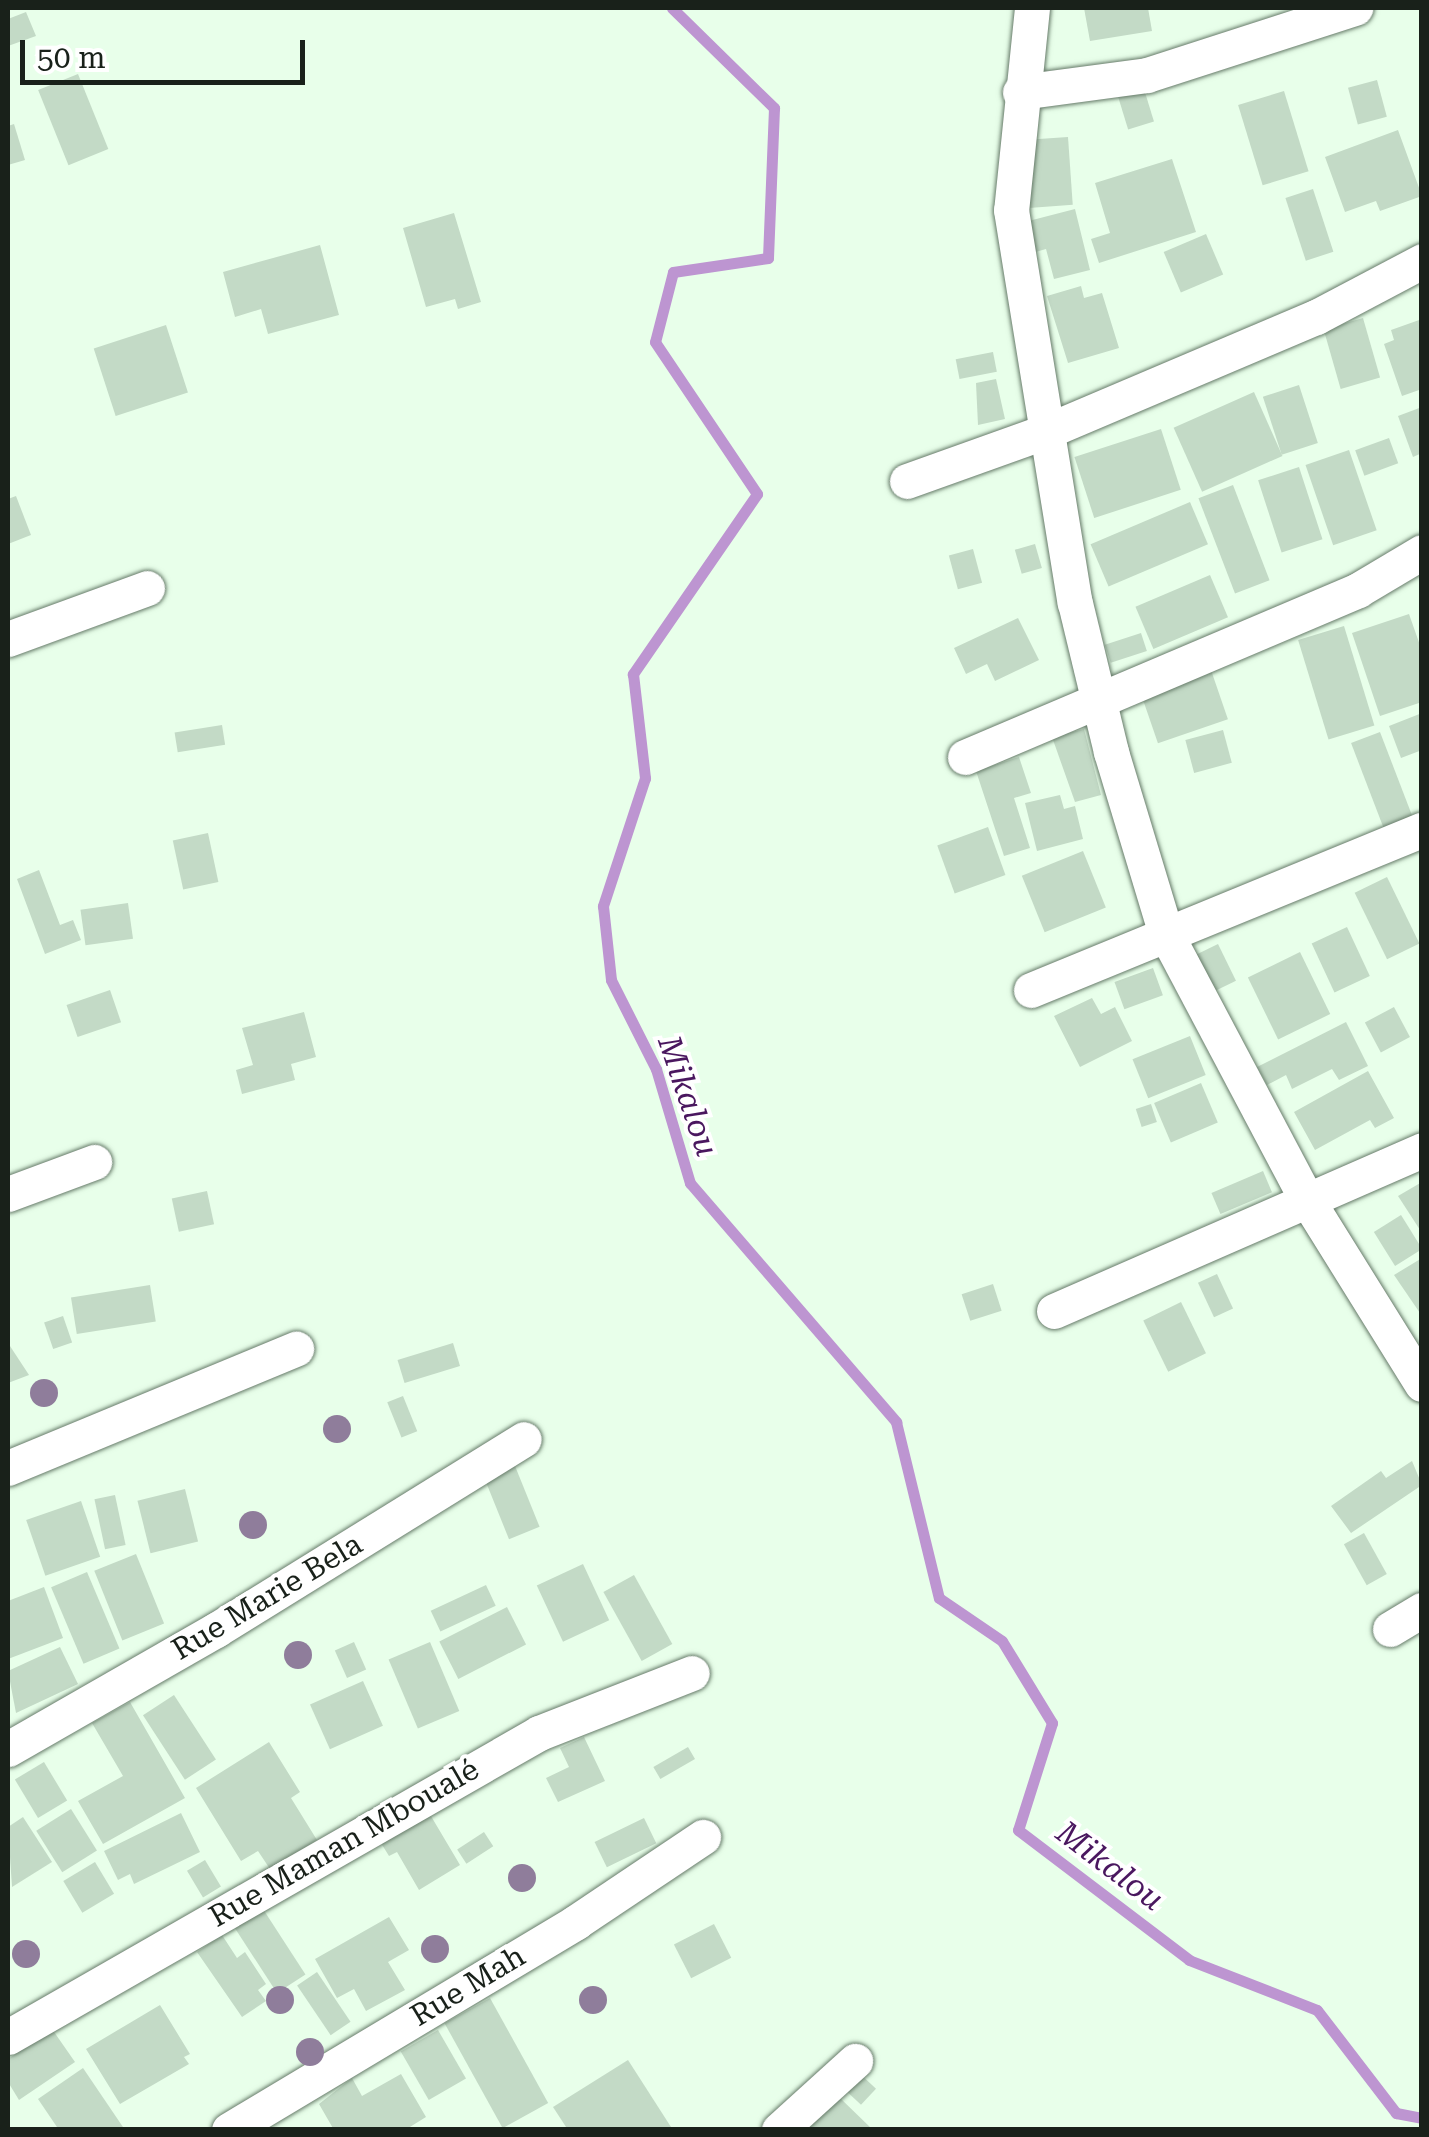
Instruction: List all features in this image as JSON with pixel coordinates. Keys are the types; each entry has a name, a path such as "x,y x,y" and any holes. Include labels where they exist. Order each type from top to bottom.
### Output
{"street":[{"path":"1032,8 1020,92 1011,210 1098,705 1166,934 1306,1198 1422,1384"},
{"path":"1020,92 1148,75 1355,8"},
{"path":"907,481 1047,431 1316,317 1422,261"},
{"path":"965,758 1098,705 1358,590 1422,552"},
{"path":"8,638 148,588"},
{"path":"1031,990 1422,830"},
{"path":"1054,1311 1422,1150"},
{"path":"8,1194 94,1162"},
{"path":"8,1468 296,1348"},
{"name":"Rue Marie Bela","path":"8,1750 216,1630 524,1439"},
{"path":"1390,1629 1422,1610"},
{"name":"Rue Maman Mboualé","path":"8,2037 540,1733 692,1673"},
{"name":"Rue Mah","path":"229,2130 576,1922 703,1838"},
{"path":"779,2130 856,2061"}],"building":[{"path":"1084,8 1148,8 1152,31 1090,41"},
{"path":"26,12 36,36 8,46 8,19"},
{"path":"78,74 108,149 68,165 38,90"},
{"path":"1377,80 1387,117 1358,124 1348,88"},
{"path":"1144,89 1154,122 1128,129 1118,97"},
{"path":"1284,91 1309,171 1263,185 1238,105"},
{"path":"14,124 25,160 8,165 8,126"},
{"path":"1398,130 1422,196 1380,211 1376,201 1345,212 1325,157"},
{"path":"1068,137 1073,205 1029,208 1024,140"},
{"path":"1172,159 1196,232 1099,263 1091,239 1110,233 1095,183"},
{"path":"1313,189 1333,252 1306,261 1285,198"},
{"path":"1075,209 1090,270 1054,279 1046,249 1025,255 1017,224"},
{"path":"454,213 481,302 458,309 455,299 426,307 403,228"},
{"path":"1206,234 1223,275 1181,292 1164,252"},
{"path":"320,245 339,315 268,334 261,309 235,317 223,272"},
{"path":"1081,286 1084,298 1102,293 1119,348 1068,363 1047,296"},
{"path":"1363,318 1380,378 1341,389 1324,329"},
{"path":"1422,319 1422,389 1402,396 1384,344 1394,340 1391,330"},
{"path":"166,325 188,393 116,416 94,348"},
{"path":"993,352 997,372 960,379 956,359"},
{"path":"996,379 1005,419 978,425 976,383"},
{"path":"1299,385 1318,443 1282,455 1263,397"},
{"path":"1254,392 1282,456 1202,492 1174,428"},
{"path":"1422,407 1422,453 1413,457 1398,416"},
{"path":"1161,429 1181,490 1094,518 1074,457"},
{"path":"1389,438 1398,463 1364,476 1355,450"},
{"path":"1349,450 1377,530 1333,545 1306,465"},
{"path":"1299,467 1322,539 1282,553 1258,480"},
{"path":"1233,485 1270,580 1235,593 1198,498"},
{"path":"16,496 31,535 8,544 8,499"},
{"path":"1190,502 1208,544 1109,587 1091,544"},
{"path":"1035,544 1042,568 1022,574 1015,550"},
{"path":"973,549 982,583 958,589 949,555"},
{"path":"1210,575 1228,617 1153,649 1135,607"},
{"path":"1409,614 1422,651 1422,702 1380,716 1352,633"},
{"path":"1018,618 1039,660 995,681 987,664 966,674 954,648"},
{"path":"1344,626 1374,725 1329,739 1298,640"},
{"path":"1141,633 1147,651 1111,663 1105,645"},
{"path":"1211,670 1228,719 1158,743 1141,694"},
{"path":"1422,713 1422,750 1401,758 1389,726"},
{"path":"222,725 225,745 178,752 175,733"},
{"path":"1084,729 1101,795 1075,802 1052,737"},
{"path":"1223,730 1232,763 1194,773 1185,740"},
{"path":"1380,732 1412,816 1383,827 1351,743"},
{"path":"1019,757 1031,793 1014,798 1030,848 1004,856 976,771"},
{"path":"1060,795 1064,809 1075,806 1083,839 1037,851 1025,803"},
{"path":"988,827 1005,875 955,893 937,845"},
{"path":"208,833 218,882 183,889 173,840"},
{"path":"1083,851 1106,908 1045,932 1022,876"},
{"path":"39,870 60,925 73,920 81,940 45,954 17,879"},
{"path":"1387,877 1419,944 1387,959 1355,893"},
{"path":"128,903 133,939 85,945 80,910"},
{"path":"1347,927 1370,976 1334,992 1312,943"},
{"path":"1218,944 1236,981 1214,991 1196,955"},
{"path":"1300,952 1330,1014 1278,1039 1248,977"},
{"path":"1153,968 1163,995 1124,1009 1114,982"},
{"path":"110,990 121,1022 78,1037 67,1005"},
{"path":"1092,998 1101,1014 1115,1007 1132,1041 1080,1067 1054,1016"},
{"path":"1394,1007 1410,1037 1381,1053 1365,1022"},
{"path":"304,1012 316,1057 291,1064 295,1080 242,1094 236,1070 253,1065 242,1028"},
{"path":"1346,1022 1368,1066 1339,1080 1332,1069 1292,1089 1286,1075 1267,1085 1257,1067"},
{"path":"1190,1036 1206,1075 1148,1098 1133,1059"},
{"path":"1368,1071 1394,1118 1375,1128 1370,1120 1315,1150 1294,1112"},
{"path":"1201,1083 1218,1123 1171,1143 1154,1103"},
{"path":"1151,1104 1157,1122 1142,1127 1136,1109"},
{"path":"1263,1171 1272,1192 1220,1214 1211,1193"},
{"path":"1422,1182 1422,1233 1398,1196"},
{"path":"207,1191 214,1224 179,1232 172,1198"},
{"path":"1401,1215 1422,1249 1395,1266 1374,1232"},
{"path":"1422,1258 1422,1316 1394,1275"},
{"path":"1217,1274 1233,1308 1214,1317 1198,1283"},
{"path":"993,1284 1002,1311 970,1321 962,1294"},
{"path":"150,1285 156,1322 77,1334 71,1298"},
{"path":"1181,1302 1206,1353 1168,1372 1143,1320"},
{"path":"63,1316 72,1342 53,1349 44,1323"},
{"path":"8,1343 29,1375 8,1383"},
{"path":"453,1343 460,1366 405,1383 398,1360"},
{"path":"403,1396 417,1431 401,1438 387,1402"},
{"path":"513,1461 540,1527 509,1539 482,1473"},
{"path":"1412,1461 1422,1485 1351,1533 1331,1506 1381,1471 1386,1478"},
{"path":"185,1489 198,1541 151,1553 137,1501"},
{"path":"115,1495 126,1545 105,1549 94,1499"},
{"path":"81,1501 100,1557 45,1576 26,1520"},
{"path":"1364,1533 1387,1574 1367,1585 1344,1544"},
{"path":"136,1554 164,1624 122,1640 94,1571"},
{"path":"583,1564 609,1620 563,1642 537,1586"},
{"path":"87,1572 119,1648 84,1664 51,1587"},
{"path":"634,1575 672,1644 642,1661 603,1592"},
{"path":"486,1585 496,1606 440,1632 431,1611"},
{"path":"44,1587 63,1638 8,1659 8,1601"},
{"path":"507,1607 526,1644 458,1679 439,1642"},
{"path":"354,1642 366,1669 347,1678 335,1651"},
{"path":"430,1642 459,1711 418,1729 389,1660"},
{"path":"60,1647 78,1684 16,1713 8,1671"},
{"path":"363,1681 383,1726 330,1749 310,1705"},
{"path":"174,1695 216,1760 185,1780 143,1715"},
{"path":"130,1702 185,1798 103,1844 78,1801 123,1776 92,1723"},
{"path":"584,1737 605,1781 558,1802 546,1778 569,1767 560,1748"},
{"path":"269,1742 300,1792 291,1798 317,1840 270,1869 258,1851 241,1861 196,1788"},
{"path":"688,1747 695,1759 660,1779 653,1767"},
{"path":"44,1762 67,1801 38,1818 15,1780"},
{"path":"425,1806 460,1865 419,1890 397,1852 389,1856 376,1835"},
{"path":"71,1809 97,1851 62,1872 36,1831"},
{"path":"181,1813 200,1852 134,1884 130,1874 118,1880 104,1851"},
{"path":"23,1817 52,1862 12,1887 8,1827"},
{"path":"644,1818 656,1843 607,1867 595,1842"},
{"path":"484,1832 493,1846 466,1864 457,1849"},
{"path":"205,1860 221,1887 203,1897 187,1871"},
{"path":"95,1862 114,1894 82,1913 63,1881"},
{"path":"263,1909 305,1974 277,1993 234,1928"},
{"path":"389,1917 409,1950 388,1962 405,1990 366,2011 354,1989 337,1998 315,1959"},
{"path":"714,1924 731,1958 691,1978 674,1944"},
{"path":"222,1935 237,1958 245,1952 266,1984 258,1990 266,2001 242,2017 197,1952"},
{"path":"317,1972 351,2022 331,2035 297,1985"},
{"path":"490,1998 548,2103 503,2128 445,2023"},
{"path":"160,2005 190,2054 184,2057 189,2064 120,2104 86,2049"},
{"path":"52,2029 75,2062 19,2100 8,2082 8,2059"},
{"path":"438,2030 466,2078 429,2100 401,2052"},
{"path":"628,2060 671,2127 568,2130 553,2107"},
{"path":"83,2068 125,2130 59,2130 38,2099"},
{"path":"857,2071 876,2089 861,2105 842,2087"},
{"path":"401,2074 426,2117 405,2130 334,2130 319,2104 352,2078 362,2096"},
{"path":"839,2097 873,2130 807,2130"}],"waterway":[{"name":"Mikalou","path":"672,8 774,108 768,258 673,272 655,342 757,494 633,674 645,778 603,906 611,980 656,1069 690,1183 896,1422 939,1598 1002,1641 1052,1723 1018,1830 1189,1960 1317,2010 1396,2113 1422,2118"}]}
